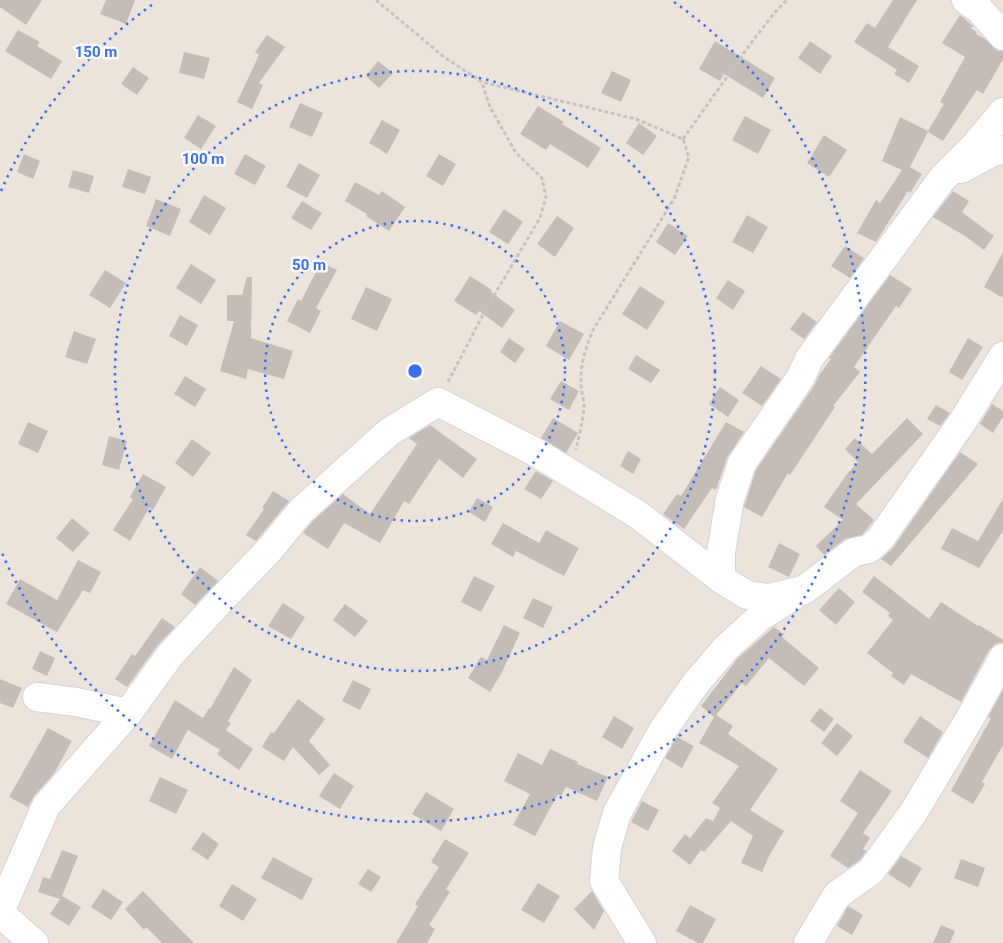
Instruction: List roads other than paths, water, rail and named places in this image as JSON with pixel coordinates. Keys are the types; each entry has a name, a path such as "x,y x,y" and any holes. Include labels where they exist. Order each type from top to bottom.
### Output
{"street":[{"path":"966,0 979,9 1003,36"},
{"path":"721,579 720,552 728,508 742,463 801,377 810,359 942,179 1003,112"},
{"path":"942,179 993,152 1003,150"},
{"path":"642,943 604,881 607,848 617,813 663,730 696,683 726,648 760,617 804,590 854,552 869,549 880,539 963,421 1003,356"},
{"path":"34,943 0,913 46,806 128,713 170,656 270,549 301,511 389,432 438,402 537,454 636,514 721,579 747,594 769,598 804,590"},
{"path":"808,943 837,895 871,871 913,813 970,718 1003,658"},
{"path":"36,697 76,702 128,713"}]}
